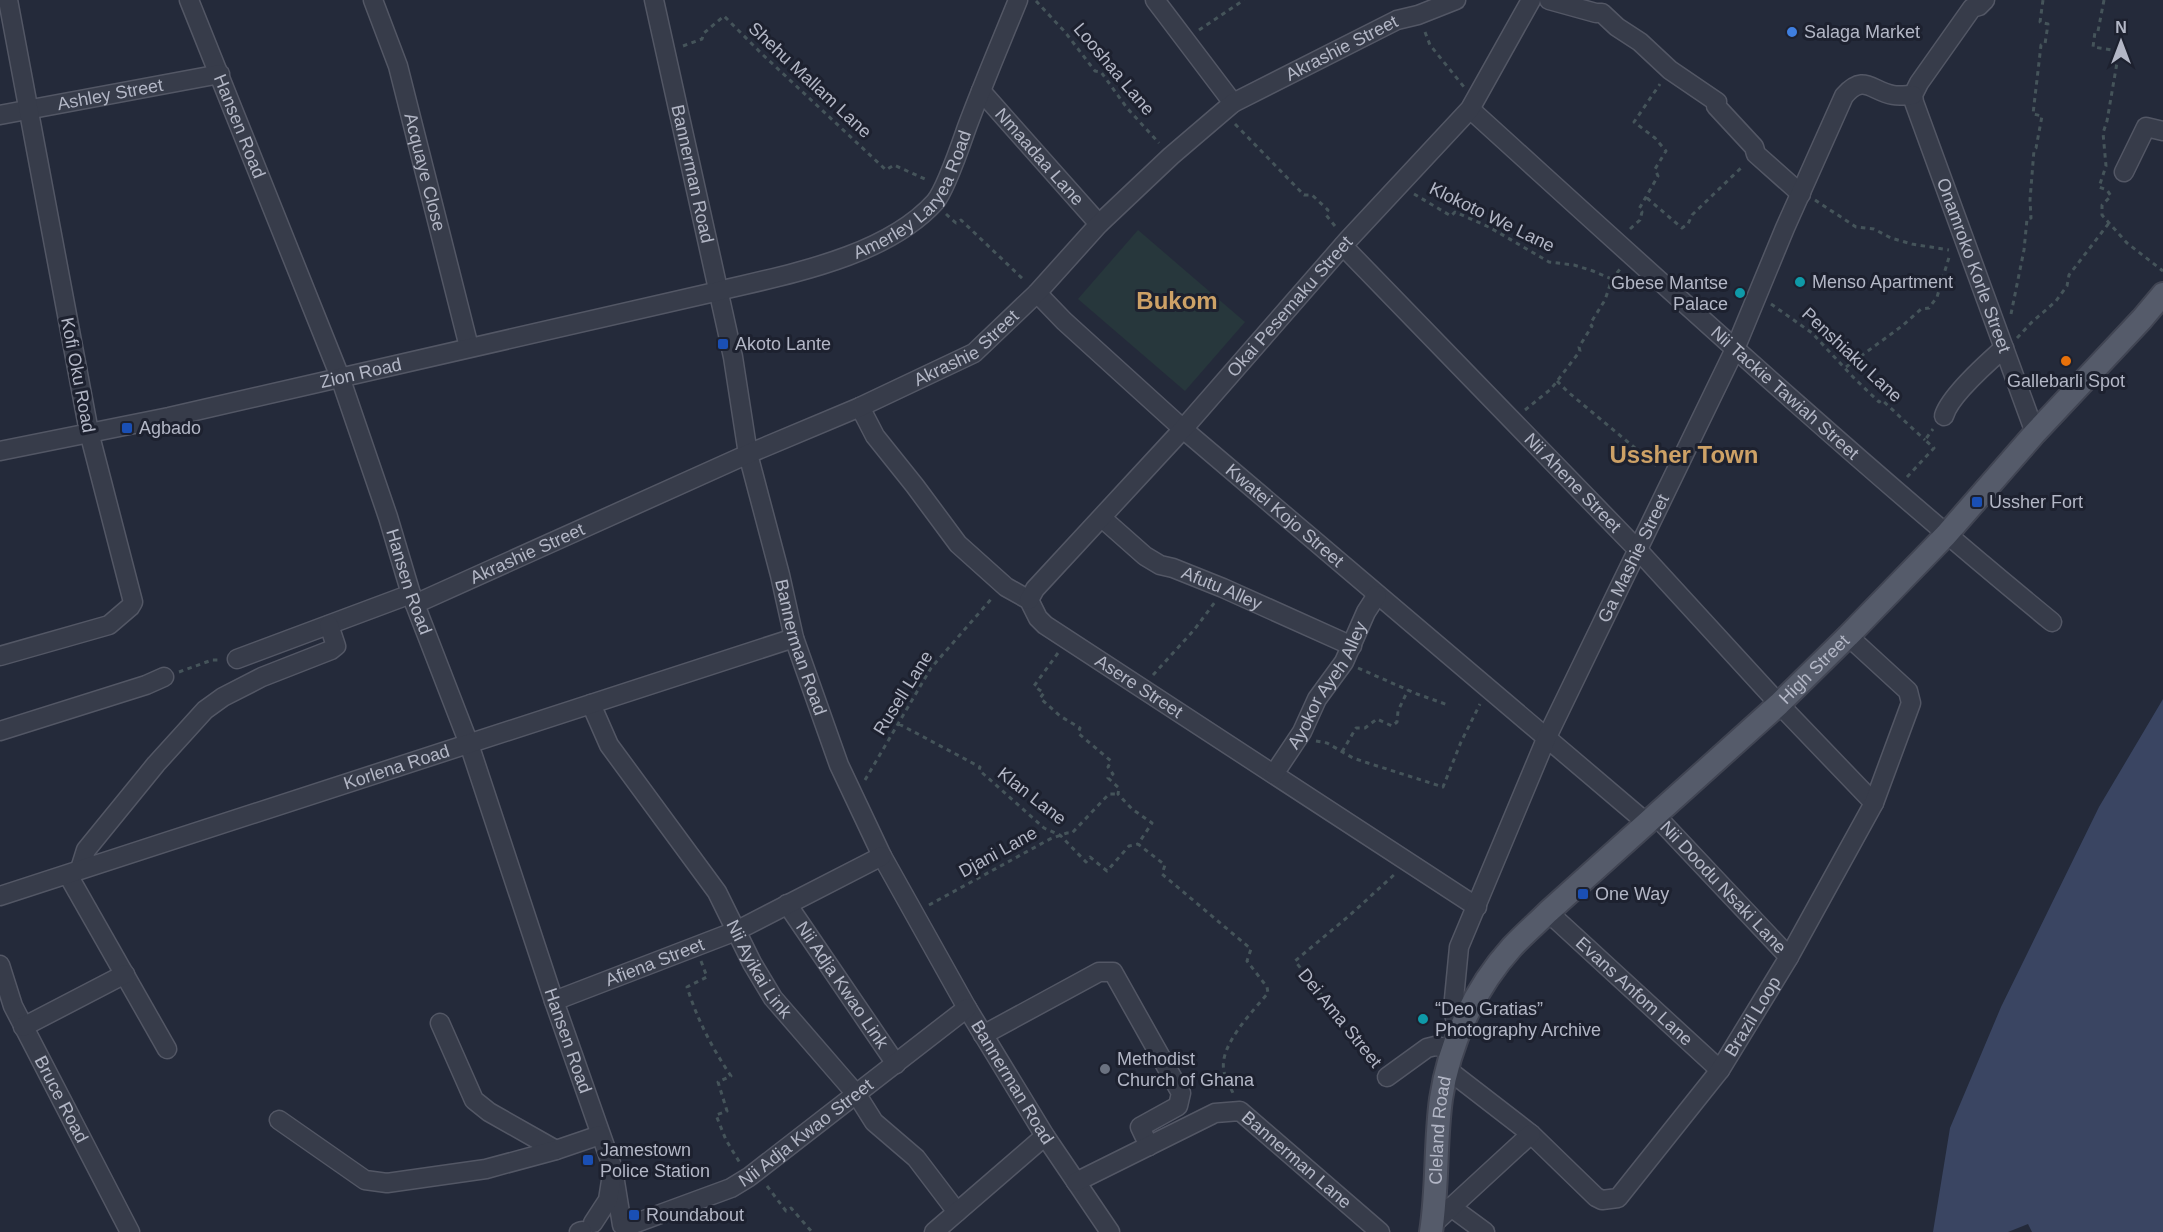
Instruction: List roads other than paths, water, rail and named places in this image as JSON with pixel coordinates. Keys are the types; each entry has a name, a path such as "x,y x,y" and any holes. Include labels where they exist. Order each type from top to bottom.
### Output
{"main road":[{"name":"High Street","path":"1453,1050 1479,992 1511,948 1779,704 1848,636 1946,535 2035,433 2163,294"},
{"name":"Cleland Road","path":"1432,1228 1441,1100 1453,1050"}],"street":[{"name":"Kofi Oku Road","path":"0,656 109,625 133,602 89,432 8,0"},
{"name":"Hansen Road","path":"189,0 340,377 388,517 413,599 469,744 554,1001 613,1169 625,1228"},
{"name":"Acquaye Close","path":"373,0 398,66 469,347"},
{"name":"Bannerman Road","path":"654,0 734,357 748,454 795,638 839,765 882,855 967,1008 1045,1136 1110,1232"},
{"name":"Amerley Laryea Road","path":"719,291 799,271 874,246 910,225 938,195 954,161 1018,0"},
{"path":"1155,0 1185,39 1228,107"},
{"name":"Akrashie Street","path":"237,659 329,625 413,599 860,407 974,353 1037,293 1099,224 1228,107 1397,20 1418,15 1455,0"},
{"name":"Okai Pesemaku Street","path":"1029,600 1035,589 1183,429 1345,243 1474,103 1531,0"},
{"path":"1549,0 1596,14 1607,7 1617,27 1640,42 1675,73 1717,102 1716,106 1754,147 1756,154 1802,194"},
{"path":"1913,95 1915,88 1972,3"},
{"name":"Ashley Street","path":"0,116 220,74"},
{"name":"Ga Mashie Street","path":"1453,1050 1453,1009 1459,947 1546,739 1735,349 1844,96 1851,88 1861,84 1870,85 1892,95 1913,95"},
{"name":"Nmaadaa Lane","path":"981,91 1099,224"},
{"name":"Onamroko Korle Street","path":"1913,95 1959,247 1995,325 2035,433"},
{"name":"Nii Tackie Tawiah Street","path":"1474,103 1616,241 1735,349 1946,535 2052,622"},
{"path":"2124,172 2146,127 2163,131"},
{"name":"Nii Ahene Street","path":"1345,243 1638,550 1779,704 1874,803"},
{"name":"Zion Road","path":"0,451 169,417 719,291"},
{"name":"Kwatei Kojo Street","path":"1037,293 1064,321 1183,429 1546,739 1652,820"},
{"path":"1944,416 1946,408 1984,366 2004,348"},
{"name":"Asere Street","path":"860,407 875,436 958,544 1004,585 1029,600 1038,618 1477,907"},
{"name":"Afutu Alley","path":"1102,518 1145,556 1160,566 1173,568 1223,588 1350,651"},
{"name":"Ayokor Ayeh Alley","path":"1274,774 1302,732 1317,699 1350,651 1366,612 1377,595"},
{"path":"167,1048 125,974 74,872 93,841 156,764 205,710 223,697 262,677 331,650 336,646 329,625"},
{"name":"Brazil Loop","path":"1453,1050 1532,1134 1596,1197 1602,1200 1618,1198 1720,1070 1790,957 1874,803 1911,703 1911,697 1908,691 1848,636"},
{"name":"Korlena Road","path":"0,896 795,638"},
{"path":"0,731 146,685 164,677"},
{"name":"Nii Ayikai Link","path":"591,704 609,745 717,892 752,963 773,998 857,1095 874,1122 916,1158 957,1212"},
{"name":"Nii Doodu Nsaki Lane","path":"1652,820 1790,957"},
{"name":"Afiena Street","path":"554,1001 736,931 882,855"},
{"name":"Nii Adja Kwao Link","path":"787,904 896,1064"},
{"name":"Evans Anfom Lane","path":"1548,912 1720,1070"},
{"name":"Bruce Road","path":"0,965 6,1009 23,1027 130,1232"},
{"path":"983,1035 1099,972 1113,972 1181,1093 1178,1106 1140,1127 1149,1146"},
{"path":"23,1027 125,974"},
{"name":"Nii Adja Kwao Street","path":"625,1228 731,1188 753,1175 967,1008"},
{"path":"441,1023 474,1100 489,1112 556,1150"},
{"name":"Dei Ama Street","path":"1387,1077 1426,1048 1435,1046 1453,1050"},
{"name":"Bannerman Lane","path":"1076,1182 1215,1113 1240,1111 1380,1232"},
{"path":"279,1120 365,1180 387,1183 486,1169 600,1135"},
{"path":"1432,1228 1451,1207 1532,1134"},
{"path":"934,1232 1045,1136"},
{"path":"584,1229 608,1200 613,1169"},
{"path":"1451,1207 1485,1232"},
{"path":"584,1229 603,1220 613,1220 625,1228"}],"water":[{"path":"2163,699 2163,1232 2032,1232 2028,1224 2008,1232 1933,1232 1950,1128 2001,1007 2099,807"}],"place":[{"name":"Salaga Market","path":"1792,32"},
{"name":"Menso Apartment","path":"1800,282"},
{"name":"Gbese Mantse Palace","path":"1740,293"},
{"name":"Akoto Lante","path":"723,344"},
{"name":"Gallebarli Spot","path":"2066,361"},
{"name":"Agbado","path":"127,428"},
{"name":"Ussher Fort","path":"1977,502"},
{"name":"One Way","path":"1583,894"},
{"name":"“Deo Gratias” Photography Archive","path":"1423,1019"},
{"name":"Methodist Church of Ghana","path":"1105,1069"},
{"name":"Jamestown Police Station","path":"588,1160"},
{"name":"Roundabout","path":"634,1215"}],"district":[{"name":"Bukom","path":"1177,300"},
{"name":"Ussher Town","path":"1684,454"}]}
